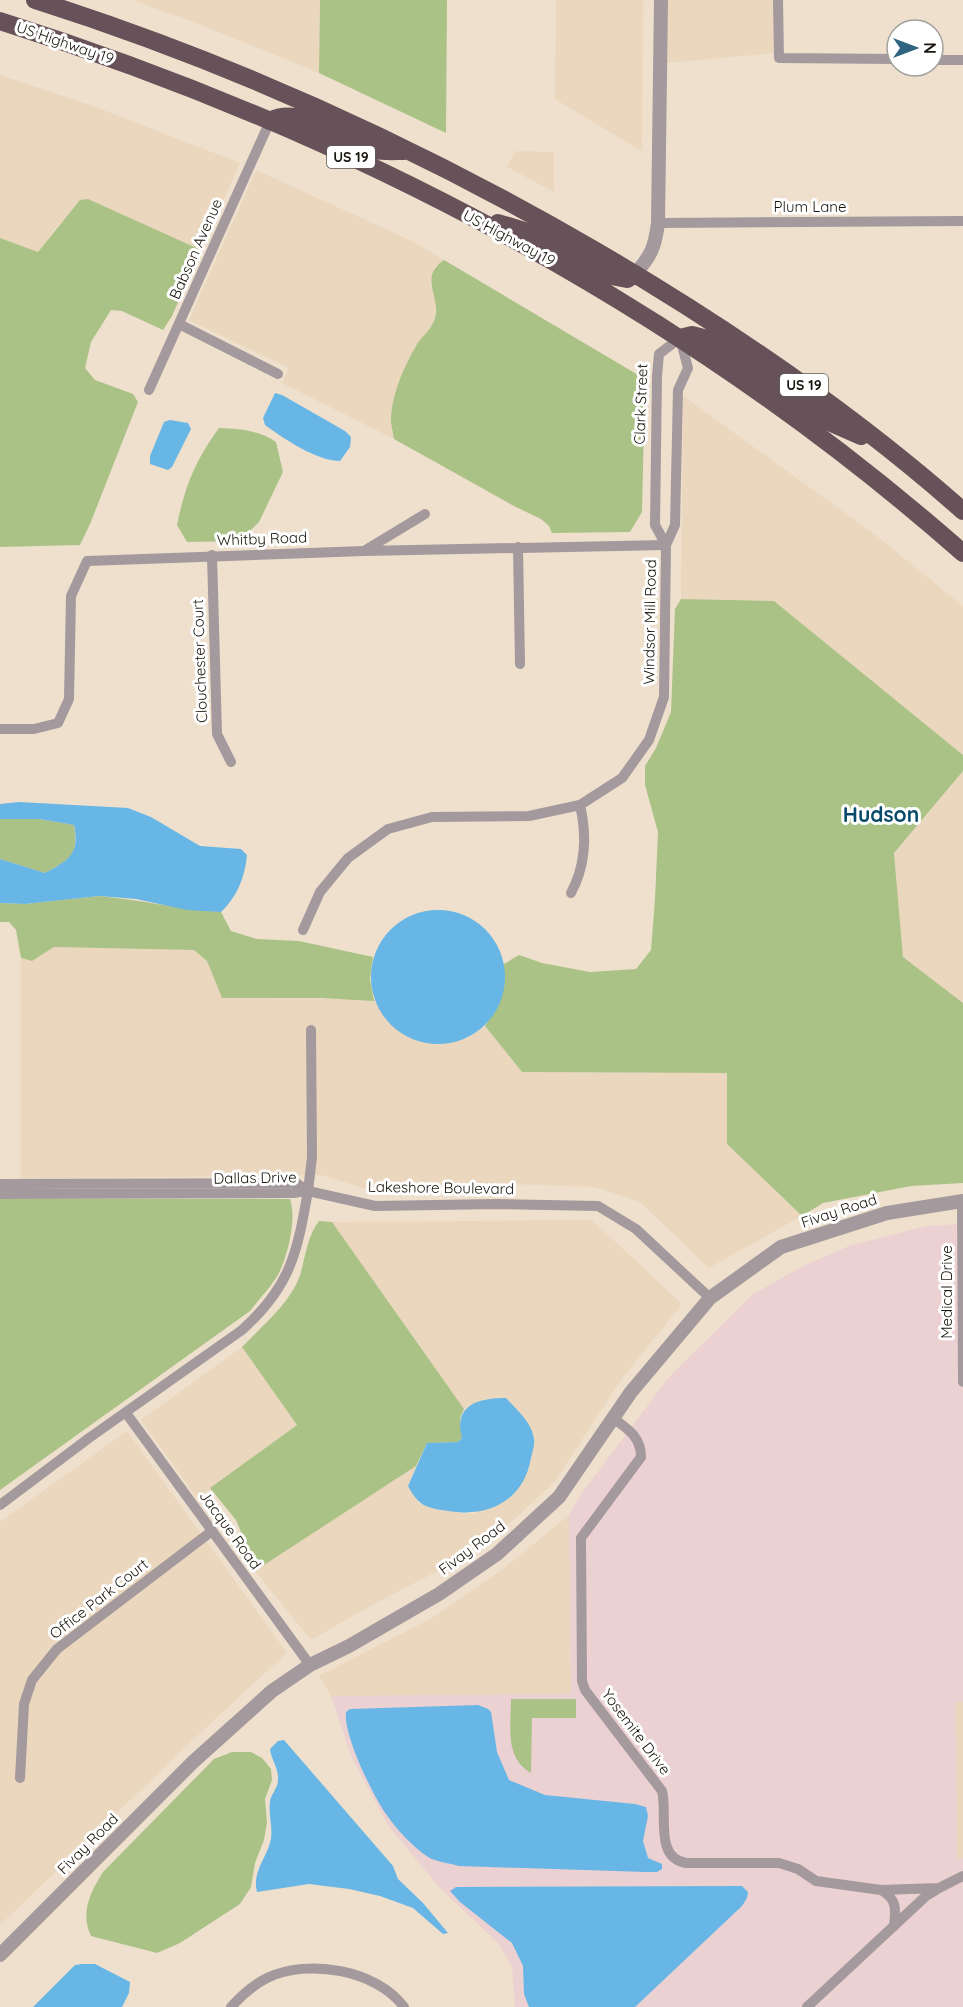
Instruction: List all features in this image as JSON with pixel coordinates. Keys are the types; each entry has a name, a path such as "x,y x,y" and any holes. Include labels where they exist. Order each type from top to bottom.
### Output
{"highway":[{"name":"US Highway 19","path":"35,0 211,63 283,93 409,151 533,214 635,274 767,358 888,448 963,511"},
{"name":"US Highway 19","path":"0,21 141,70 270,121 352,158 465,214 604,290 758,391 855,462 905,502 963,554"},
{"path":"270,121 277,117 304,119 378,151 409,151"},
{"path":"465,214 528,232 616,278 627,279 635,274"},
{"path":"680,338 692,335 711,340 827,421 888,448"}],"street":[{"path":"635,274 649,258 655,244 658,223 661,0"},
{"path":"778,0 779,58 885,59"},
{"path":"945,60 963,60"},
{"name":"Babson Avenue","path":"149,390 270,121"},
{"name":"Plum Lane","path":"658,223 963,221"},
{"path":"179,324 278,375"},
{"path":"666,545 675,525 678,390 688,368 680,338"},
{"name":"Clark Street","path":"666,545 655,525 657,376 659,354 680,338"},
{"path":"364,551 425,514"},
{"name":"Whitby Road","path":"0,729 34,729 58,723 69,699 71,596 87,561 212,555 666,545"},
{"name":"Windsor Mill Road","path":"303,930 320,892 348,858 388,829 432,817 529,816 580,805 622,778 650,740 664,697 666,545"},
{"path":"518,547 520,664"},
{"name":"Clouchester Court","path":"212,555 217,734 231,762"},
{"path":"571,893 582,867 584,823 580,805"},
{"path":"0,1506 242,1330 260,1314 280,1288 293,1263 308,1191 312,1157 311,1030"},
{"name":"Dallas Drive","path":"0,1184 296,1183 308,1191"},
{"name":"Dallas Drive","path":"0,1194 293,1193 308,1191"},
{"name":"Lakeshore Boulevard","path":"308,1191 375,1206 497,1204 598,1206 636,1229 710,1298"},
{"name":"Fivay Road","path":"0,1955 193,1762 272,1691 310,1665 349,1646 431,1599 496,1554 559,1497 631,1392 710,1298 781,1247 887,1213 962,1201"},
{"name":"Medical Drive","path":"962,1201 963,1382"},
{"name":"Jacque Road","path":"126,1413 310,1665"},
{"name":"Yosemite Drive","path":"614,1418 635,1435 639,1442 641,1457 581,1538 582,1681 585,1690 662,1791 667,1849 672,1857 678,1861 779,1863 798,1869 816,1881 881,1890 939,1888"},
{"name":"Office Park Court","path":"20,1778 24,1704 32,1680 57,1649 212,1531"},
{"name":"Yosemite Drive","path":"807,2007 926,1896 963,1876"},
{"path":"881,1890 893,1898 894,1926"},
{"path":"231,2007 244,1994 267,1978 295,1970 324,1968 353,1973 378,1985 400,2001 404,2007"}],"shaded area":[{"path":"132,0 320,0 319,73 199,24"},
{"path":"556,0 643,0 642,151 555,99"},
{"path":"667,0 775,0 774,53 666,63"},
{"path":"0,75 93,106 240,163 201,250 88,199 59,224 38,252 0,238"},
{"path":"516,151 554,152 554,192 507,167"},
{"path":"256,170 412,241 444,260 435,266 430,284 436,304 434,323 417,344 390,418 394,439 282,383 289,368 189,320"},
{"path":"683,396 874,534 963,606 963,755 774,601 681,599"},
{"path":"963,771 963,1003 903,957 894,853"},
{"path":"54,947 195,950 207,961 222,998 374,999 467,1039 485,1026 522,1072 727,1073 727,1144 802,1216 709,1268 640,1202 595,1187 510,1184 390,1191 370,1190 321,1175 21,1179 21,958 32,961"},
{"path":"592,1220 682,1304 623,1377 555,1481 519,1515 472,1553 311,1640 255,1571 416,1466 408,1486 420,1504 431,1508 475,1514 529,1469 534,1439 484,1399 464,1409 332,1222"},
{"path":"963,1224 963,1702 956,1702 957,1858 963,1858 963,2007 515,2007 512,1966 499,1944 439,1887 387,1824 351,1756 331,1696 571,1694 569,1515 579,1497 669,1377 752,1295 801,1267 849,1246 926,1226"},
{"path":"242,1347 297,1425 197,1498 141,1420"},
{"path":"127,1431 287,1653 0,1925 0,1522"},
{"path":"569,1515 571,1694 331,1696 319,1676 432,1618 503,1569"},
{"path":"956,1702 963,1702 963,1858 957,1858"}],"green space":[{"path":"320,0 447,0 446,133 319,73"},
{"path":"88,199 201,250 172,316 163,330 122,311 111,310 91,342 85,368 95,380 133,394 138,402 80,545 0,547 0,238 38,252 80,200"},
{"path":"444,260 645,379 642,512 630,532 552,533 549,526 541,519 394,439 391,419 394,397 412,354 433,323 436,306 431,282 432,275 436,267"},
{"path":"219,428 256,433 276,442 283,472 259,522 240,541 187,542 177,525 184,498 197,463"},
{"path":"681,599 774,601 963,755 963,771 894,853 903,957 963,1003 963,1183 911,1186 823,1203 802,1216 727,1144 727,1073 522,1072 485,1026 501,996 504,964 519,955 542,963 590,972 636,969 651,950 658,832 645,785 645,766 656,748 671,712 675,609"},
{"path":"0,819 39,819 74,825 74,850 61,864 45,873 0,859"},
{"path":"99,896 221,912 231,931 257,939 299,941 373,957 370,979 374,1001 321,998 222,998 207,961 194,950 54,947 32,961 21,958 16,930 9,922 0,922 0,903 25,904"},
{"path":"0,1199 290,1199 292,1226 286,1256 279,1273 250,1311 0,1490"},
{"path":"319,1221 332,1222 464,1409 460,1418 462,1438 458,1442 427,1443 416,1466 261,1567 253,1560 236,1520 210,1488 297,1425 242,1347 289,1297 299,1278 309,1241"},
{"path":"511,1699 576,1699 576,1718 532,1718 531,1773 522,1767 513,1750 510,1730"},
{"path":"232,1752 251,1752 262,1758 271,1769 272,1780 265,1799 267,1822 264,1840 255,1863 251,1887 240,1904 180,1943 157,1953 91,1936 86,1919 88,1903 103,1872 214,1759"}],"water":[{"path":"275,393 345,431 351,437 350,447 340,461 311,453 291,443 265,425 263,418"},
{"path":"170,420 188,423 191,429 172,467 168,470 150,464 150,456 164,422"},
{"path":"19,802 128,808 151,817 200,846 241,849 247,855 242,879 232,900 221,912 187,910 136,899 99,896 25,904 0,903 0,859 45,873 66,860 74,850 74,825 39,819 0,819 0,804"},
{"path":"438,910 464,915 485,930 500,951 505,977 500,1003 485,1024 464,1039 438,1044 412,1039 391,1024 376,1003 371,977 376,951 391,930 412,915"},
{"path":"506,1398 531,1428 534,1440 527,1473 513,1495 502,1503 478,1512 441,1510 420,1502 408,1486 427,1443 458,1442 462,1438 461,1418 470,1406 486,1400"},
{"path":"478,1705 491,1712 497,1752 509,1780 545,1795 646,1807 648,1816 643,1841 648,1858 662,1864 662,1869 657,1872 645,1872 459,1866 431,1859 416,1848 390,1820 373,1793 349,1734 346,1712 350,1709"},
{"path":"284,1740 393,1866 398,1879 423,1903 448,1933 443,1934 413,1908 380,1896 349,1889 309,1884 257,1892 256,1879 271,1838 270,1801 278,1780 270,1749 278,1741"},
{"path":"742,1886 748,1892 742,1906 635,2007 529,2007 524,1994 523,1966 512,1943 460,1902 450,1891 456,1887"},
{"path":"95,1964 130,1982 129,1993 122,2007 33,2007 75,1965"}],"district":[{"name":"Hudson","path":"881,815"}]}
